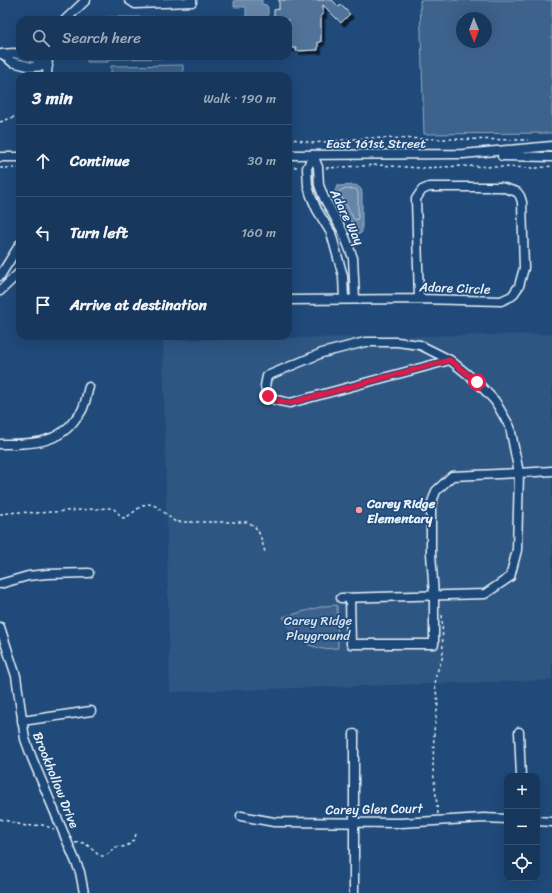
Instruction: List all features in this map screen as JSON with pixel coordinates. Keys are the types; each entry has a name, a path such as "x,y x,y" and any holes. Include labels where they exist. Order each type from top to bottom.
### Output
{"street":[{"path":"69,16 86,0"},
{"path":"129,0 135,4 192,2 192,0"},
{"path":"2,54 16,54"},
{"path":"2,54 12,62 33,60 48,66"},
{"path":"31,72 33,60"},
{"path":"47,72 48,60"},
{"name":"East 161st Street","path":"463,154 552,146"},
{"name":"East 161st Street","path":"292,155 463,154 552,157"},
{"name":"Adare Way","path":"313,155 318,168 319,186 329,209 343,232 351,252 354,273 355,299"},
{"name":"Adare Way","path":"313,155 307,168 308,186 324,224 331,233 343,276 344,299"},
{"path":"0,157 16,157"},
{"path":"308,186 319,186"},
{"name":"Adare Circle","path":"292,300 419,299 501,301 512,296 520,286 524,268 522,202 517,192 501,187 429,187 422,190 416,199 419,299"},
{"path":"0,276 16,250"},
{"path":"0,291 16,276"},
{"path":"450,360 290,403 275,400 268,396 265,386 267,376 322,353 365,342 397,342 420,345 450,360 477,382 495,401 510,427 520,473 517,550 510,577 485,594 434,596 345,598 351,644 434,644 434,596 431,553 431,505 436,490 452,476 520,473 552,471"},
{"path":"0,444 31,444 46,441 61,434 72,424 83,409 90,386"},
{"path":"0,584 28,576 89,573"},
{"name":"Brookhollow Drive","path":"0,627 16,676 25,739 80,872 84,893"},
{"path":"22,721 91,711"},
{"path":"519,732 521,773"},
{"path":"354,734 354,893"},
{"name":"Carey Glen Court","path":"241,816 274,822 401,823 484,818 504,819"},
{"path":"540,821 552,822"}],"path":[{"path":"0,122 16,116"},
{"path":"292,139 313,143 366,138 529,140"},
{"path":"318,168 378,165 420,168 462,166 537,168 552,166"},
{"path":"292,167 307,168"},
{"path":"0,168 16,168"},
{"path":"0,514 13,512 38,513 109,508 114,509 123,518 143,504 148,504 158,507 176,522 251,523 256,527 265,552"},
{"path":"438,814 433,769 434,731 438,703 435,685 436,675 443,656 442,608"},
{"path":"0,819 26,826 43,825 54,829 61,827"},
{"path":"69,845 83,842 98,855 103,856 108,854 115,847 121,848 128,845 134,840 136,834"}],"shaded area":[{"name":"Carey Ridge Elementary","path":"552,334 552,680 170,692 163,340 292,340 292,338"}],"green space":[{"path":"420,0 552,0 552,133 424,134"},
{"path":"87,60 108,60 108,62 87,62"},
{"path":"183,65 183,72 111,72 111,66"},
{"name":"Carey Ridge Playground","path":"337,605 338,648 322,649 309,645 293,634 283,617 324,606"}],"water":[{"path":"234,0 262,0 262,4 268,7 268,16 246,16 246,7 234,7"},
{"path":"356,185 361,189 362,193 362,232 360,234 356,232 335,191 337,186"}],"building":[{"path":"279,0 332,0 339,7 341,5 350,14 341,23 323,5 323,15 321,15 321,42 318,42 318,50 296,51 296,48 292,48 292,16 274,16 274,10 279,9"}],"place":[{"name":"Carey Ridge Elementary","path":"359,510"}],"route":[{"path":"268,396 275,400 290,403 450,360 477,382"}]}
